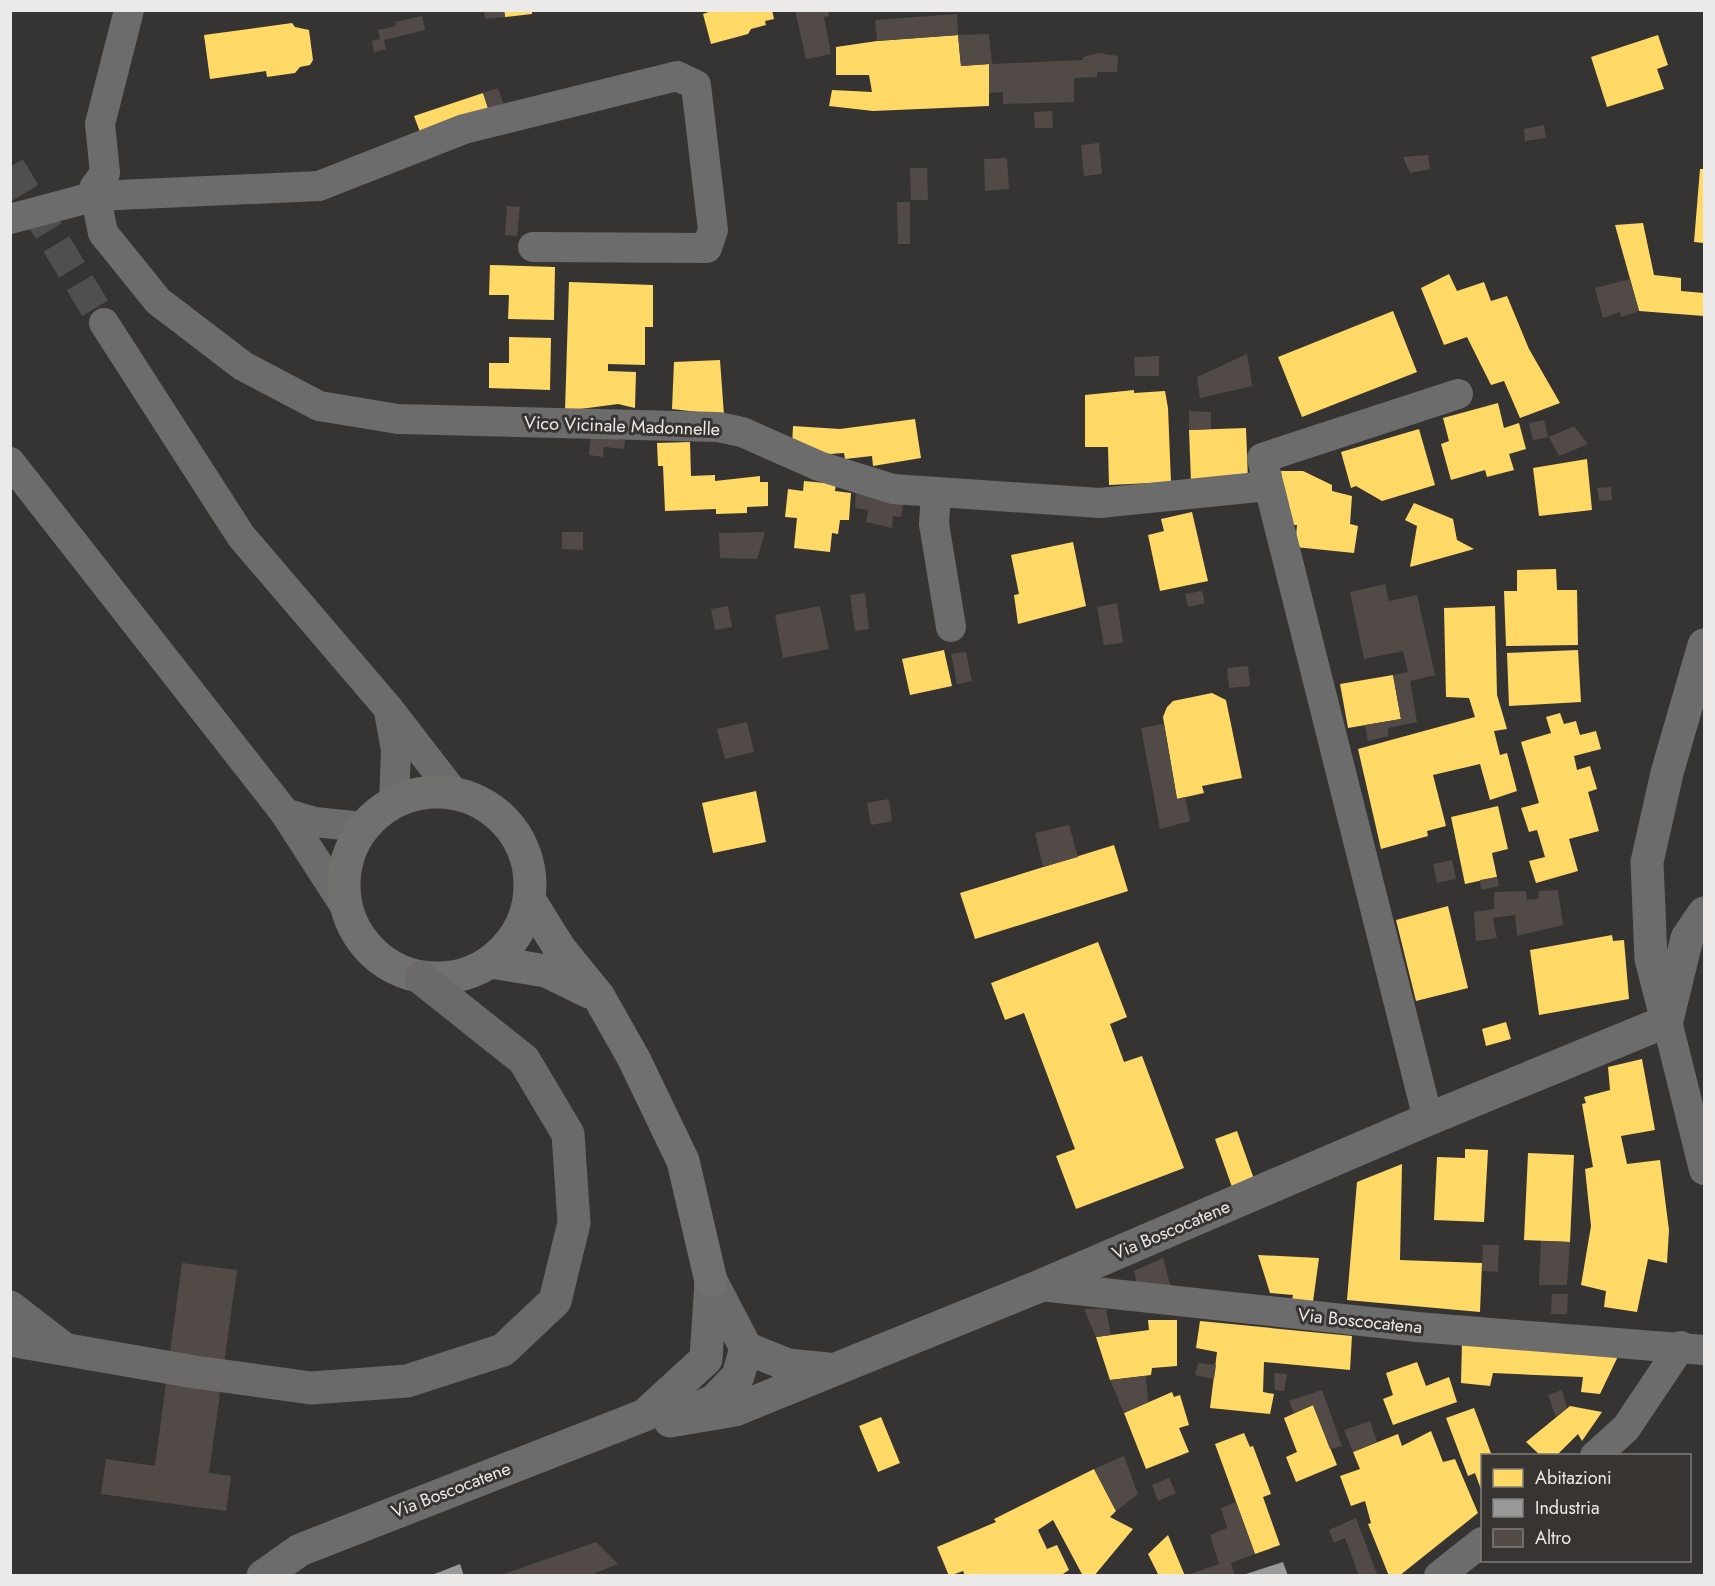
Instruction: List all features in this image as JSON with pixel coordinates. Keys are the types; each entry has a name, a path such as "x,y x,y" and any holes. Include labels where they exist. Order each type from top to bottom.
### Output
{"highway":[{"path":"10,1340 311,1388 407,1381 503,1350 555,1301 574,1223 568,1134 524,1060 421,978"},
{"path":"10,1307 66,1350"}],"main road":[{"path":"453,792 487,807 514,831 529,863 530,901 515,938 491,962 460,976 421,978 383,962 359,939 345,906 342,880 349,850 362,827 382,808 415,793 453,792"},
{"path":"530,901 560,949 599,997 634,1059 683,1161 711,1281"},
{"path":"491,962 546,971 599,997"}],"street":[{"name":"Vico Vicinale Madonnelle","path":"129,10 100,124 105,172 94,188 103,233 158,301 243,366 319,406 398,419 718,427 741,432 819,466 893,489 1100,503 1268,486"},
{"path":"10,219 96,196 319,186 464,129 677,76 696,85 713,230 707,248 533,247"},
{"path":"104,323 241,536 388,708 453,792"},
{"path":"1428,1119 1262,458 1458,394"},
{"path":"10,462 285,813 345,906"},
{"path":"936,492 934,524 951,627"},
{"path":"1704,645 1667,773 1647,862 1651,959 1704,1170"},
{"path":"388,708 396,750 394,802"},
{"path":"285,813 315,822 362,827"},
{"path":"1667,1021 1687,938 1704,913"},
{"name":"Via Boscocatene","path":"263,1575 300,1550 657,1418 725,1405 833,1369 1040,1286 1428,1119 1667,1021"},
{"path":"711,1281 746,1348 788,1365 833,1369"},
{"path":"657,1418 706,1359 711,1281"},
{"name":"Via Boscocatena","path":"1040,1286 1417,1327 1693,1348"},
{"path":"725,1405 738,1376 746,1348"},
{"name":"Via Boscocatena","path":"1596,1454 1626,1428 1693,1348"},
{"name":"Via Boscocatene","path":"298,1572 657,1418"},
{"path":"1439,1575 1481,1543"}],"building: Abitazioni":[{"path":"504,10 532,10 532,14 505,17"},
{"path":"714,10 772,10 774,19 765,21 766,25 751,29 748,34 711,44 703,14"},
{"path":"292,23 295,27 309,30 313,60 310,65 300,67 295,73 267,77 266,71 210,79 204,35"},
{"path":"958,35 961,66 989,64 989,106 873,111 829,106 832,90 872,92 869,75 836,75 836,47 877,41"},
{"path":"1658,35 1668,65 1657,69 1664,89 1607,107 1591,57"},
{"path":"483,93 491,117 423,140 414,116"},
{"path":"1700,169 1704,169 1704,243 1694,242"},
{"path":"1643,223 1654,275 1681,278 1681,291 1704,293 1704,316 1639,311 1615,225"},
{"path":"490,265 555,267 554,320 508,319 509,295 489,295"},
{"path":"1449,274 1457,291 1484,282 1491,301 1507,296 1529,349 1560,403 1520,418 1504,381 1491,385 1467,337 1444,345 1421,288"},
{"path":"569,282 653,285 653,327 645,327 645,365 608,364 608,371 636,372 635,408 618,404 565,411"},
{"path":"1393,311 1417,372 1302,417 1278,357"},
{"path":"509,337 551,338 550,390 489,388 489,363 509,363"},
{"path":"720,360 724,415 672,409 674,362"},
{"path":"1134,390 1134,393 1165,391 1168,408 1171,482 1109,485 1108,447 1085,447 1085,395"},
{"path":"1498,403 1504,428 1519,423 1526,449 1509,454 1514,470 1487,477 1485,470 1451,480 1441,444 1449,441 1443,418"},
{"path":"915,419 921,458 873,466 872,456 845,459 844,453 816,455 792,447 793,426 840,429"},
{"path":"1246,428 1248,481 1191,482 1189,430"},
{"path":"1419,429 1435,485 1382,501 1356,486 1351,488 1341,452"},
{"path":"690,442 691,476 715,475 715,481 760,476 760,482 768,482 768,506 747,507 747,513 716,514 716,509 665,511 663,466 658,466 657,443"},
{"path":"1587,459 1592,510 1539,516 1533,468"},
{"path":"1281,471 1303,471 1332,485 1332,491 1352,496 1350,524 1358,526 1354,553 1295,547 1297,525 1287,525"},
{"path":"804,481 836,484 835,491 851,493 849,520 840,520 838,534 832,533 830,552 794,548 797,518 785,517 788,489 803,491"},
{"path":"1414,503 1453,519 1457,540 1474,549 1410,567 1417,526 1405,520"},
{"path":"1192,512 1208,581 1160,591 1148,535 1164,531 1161,519"},
{"path":"1073,542 1086,606 1018,624 1014,595 1019,594 1011,555"},
{"path":"1556,569 1557,590 1577,590 1578,645 1506,646 1504,591 1517,591 1517,570"},
{"path":"1495,606 1497,695 1507,729 1494,731 1500,755 1507,753 1517,791 1490,800 1480,764 1433,775 1446,826 1427,831 1428,836 1381,849 1358,749 1475,717 1469,698 1446,697 1444,608"},
{"path":"944,650 952,686 910,695 902,659"},
{"path":"1578,650 1581,702 1509,706 1507,653"},
{"path":"1393,675 1401,719 1348,728 1340,684"},
{"path":"1212,693 1226,700 1242,778 1202,786 1204,793 1177,799 1163,717 1167,707 1173,701"},
{"path":"1560,713 1564,724 1576,721 1580,735 1596,731 1601,749 1574,756 1577,770 1590,766 1597,789 1588,792 1599,831 1569,839 1578,871 1536,883 1529,861 1545,857 1537,830 1529,832 1521,808 1539,803 1521,742 1551,733 1546,717"},
{"path":"756,791 766,842 713,853 702,803"},
{"path":"1498,806 1508,849 1492,853 1497,877 1465,884 1451,817"},
{"path":"1114,845 1128,891 975,939 960,893"},
{"path":"1448,906 1468,988 1416,1001 1396,920"},
{"path":"1612,935 1613,941 1624,940 1629,999 1539,1015 1530,950"},
{"path":"1098,942 1127,1017 1110,1024 1124,1062 1142,1056 1184,1168 1076,1209 1056,1156 1075,1149 1024,1013 1005,1020 991,983"},
{"path":"1506,1022 1511,1039 1486,1046 1482,1029"},
{"path":"1642,1059 1655,1130 1621,1136 1627,1164 1660,1160 1669,1230 1667,1263 1648,1259 1637,1312 1604,1307 1606,1291 1581,1285 1591,1226 1585,1169 1593,1167 1582,1104 1586,1103 1584,1097 1610,1090 1608,1067"},
{"path":"1237,1131 1254,1179 1232,1187 1215,1139"},
{"path":"1465,1149 1488,1150 1484,1222 1434,1220 1437,1157 1465,1158"},
{"path":"1528,1153 1574,1155 1570,1242 1524,1240"},
{"path":"1402,1164 1400,1260 1482,1263 1480,1312 1347,1300 1357,1182"},
{"path":"1258,1255 1319,1258 1313,1302 1292,1300 1293,1295 1270,1293"},
{"path":"1148,1320 1177,1320 1177,1366 1152,1368 1151,1375 1110,1380 1096,1337 1149,1330"},
{"path":"1200,1321 1352,1336 1350,1370 1264,1362 1263,1392 1274,1394 1270,1414 1210,1408 1217,1352 1196,1348"},
{"path":"1462,1341 1620,1352 1600,1394 1581,1392 1583,1377 1493,1373 1490,1386 1461,1383"},
{"path":"1417,1362 1426,1386 1449,1377 1457,1402 1393,1425 1383,1399 1393,1395 1386,1373"},
{"path":"1172,1392 1174,1397 1180,1395 1189,1425 1179,1428 1189,1452 1146,1469 1124,1413"},
{"path":"1313,1405 1337,1465 1296,1482 1286,1457 1297,1452 1284,1418"},
{"path":"1570,1406 1602,1412 1582,1441 1578,1434 1558,1454 1539,1454 1526,1442"},
{"path":"1474,1408 1491,1454 1481,1454 1481,1489 1475,1473 1468,1476 1446,1418"},
{"path":"881,1417 900,1463 878,1472 859,1426"},
{"path":"1431,1431 1443,1462 1455,1459 1478,1513 1399,1576 1389,1576 1368,1524 1371,1523 1365,1501 1351,1506 1340,1476 1360,1469 1353,1452 1398,1434 1402,1446"},
{"path":"1244,1433 1250,1447 1253,1446 1271,1494 1263,1497 1280,1545 1255,1554 1215,1444"},
{"path":"1094,1469 1116,1511 1110,1517 1133,1529 1094,1576 1083,1576 1053,1520 1038,1530 1047,1549 1057,1545 1069,1570 1060,1576 965,1576 963,1571 949,1576 937,1547 996,1522 994,1519"},
{"path":"1168,1535 1185,1576 1159,1576 1148,1554"}],"building: Industria":[{"path":"1283,1562 1288,1576 1243,1576 1243,1575"},
{"path":"460,1564 464,1576 432,1576 432,1575"}],"building: Altro":[{"path":"484,10 504,10 505,17 485,19"},
{"path":"795,10 828,10 829,16 824,17 831,54 806,59"},
{"path":"957,14 958,35 877,41 875,20"},
{"path":"422,16 425,30 384,40 386,49 374,52 372,41 380,39 378,30 396,26 395,22"},
{"path":"989,34 992,64 1083,60 1083,57 1098,53 1118,56 1117,72 1097,72 1097,77 1074,78 1074,102 1003,104 1003,92 989,93 989,64 961,66 958,35"},
{"path":"498,88 506,111 491,117 483,93"},
{"path":"1052,111 1053,128 1035,128 1034,112"},
{"path":"1544,125 1546,138 1525,141 1524,129"},
{"path":"1099,143 1102,174 1084,176 1081,145"},
{"path":"1428,155 1430,169 1410,173 1403,157"},
{"path":"1007,158 1009,189 985,191 984,159"},
{"path":"910,168 927,168 928,200 911,200"},
{"path":"897,202 910,202 910,244 898,244"},
{"path":"507,206 520,207 517,236 505,235"},
{"path":"1630,279 1639,311 1621,317 1620,312 1603,318 1595,288"},
{"path":"1247,354 1252,386 1200,398 1197,377"},
{"path":"1159,356 1159,376 1135,376 1134,357"},
{"path":"1189,411 1211,412 1211,429 1189,430"},
{"path":"1544,420 1548,437 1533,440 1529,423"},
{"path":"1574,426 1588,444 1559,456 1549,437"},
{"path":"591,436 625,440 624,449 604,447 603,457 589,455"},
{"path":"1611,487 1612,500 1599,501 1597,488"},
{"path":"856,488 904,498 901,517 893,516 892,528 866,522 868,510 855,508"},
{"path":"562,532 583,532 583,550 562,549"},
{"path":"765,532 757,559 720,558 719,533"},
{"path":"1385,584 1389,601 1417,595 1435,675 1410,681 1417,722 1388,728 1388,736 1368,741 1365,725 1401,719 1393,675 1408,672 1403,651 1364,659 1350,592"},
{"path":"1202,591 1205,603 1188,607 1185,594"},
{"path":"865,593 869,629 855,631 850,595"},
{"path":"1117,603 1123,643 1104,645 1097,607"},
{"path":"728,606 732,627 715,630 711,609"},
{"path":"820,606 829,649 783,658 775,615"},
{"path":"966,652 972,681 957,684 951,654"},
{"path":"1248,666 1250,686 1229,688 1227,668"},
{"path":"747,722 754,752 725,759 717,729"},
{"path":"1164,724 1177,799 1185,797 1190,821 1160,829 1141,728"},
{"path":"889,799 892,821 871,825 867,803"},
{"path":"1069,825 1078,857 1043,867 1035,833"},
{"path":"1452,860 1456,879 1437,883 1433,864"},
{"path":"1497,877 1499,886 1481,890 1480,880"},
{"path":"1558,890 1563,925 1517,936 1515,915 1493,918 1497,938 1476,941 1474,912 1494,909 1494,892 1526,891 1527,900 1538,899 1539,891"},
{"path":"1541,1241 1570,1242 1567,1285 1539,1285"},
{"path":"1483,1245 1499,1245 1498,1272 1482,1271"},
{"path":"1163,1258 1173,1295 1139,1294 1134,1271"},
{"path":"182,1263 237,1270 209,1473 231,1476 226,1511 101,1494 106,1459 155,1466"},
{"path":"1552,1294 1568,1294 1567,1314 1551,1314"},
{"path":"1084,1309 1106,1309 1111,1335 1096,1337"},
{"path":"1198,1363 1216,1365 1214,1379 1195,1375"},
{"path":"1274,1373 1287,1374 1284,1391 1275,1390"},
{"path":"1146,1376 1148,1402 1124,1413 1110,1380"},
{"path":"1322,1390 1342,1446 1330,1449 1313,1405 1294,1413 1289,1401"},
{"path":"1562,1390 1567,1408 1556,1417 1548,1395"},
{"path":"1370,1421 1377,1442 1353,1452 1344,1430"},
{"path":"1124,1456 1138,1494 1116,1511 1094,1469"},
{"path":"1169,1478 1176,1493 1158,1501 1152,1485"},
{"path":"1236,1502 1255,1554 1231,1563 1235,1576 1184,1576 1219,1564 1210,1535 1227,1528 1221,1508"},
{"path":"1356,1518 1378,1576 1359,1576 1345,1538 1334,1543 1329,1530"},
{"path":"596,1542 618,1564 588,1576 504,1574"}],"tunnel":[{"path":"10,167 104,323"}]}
